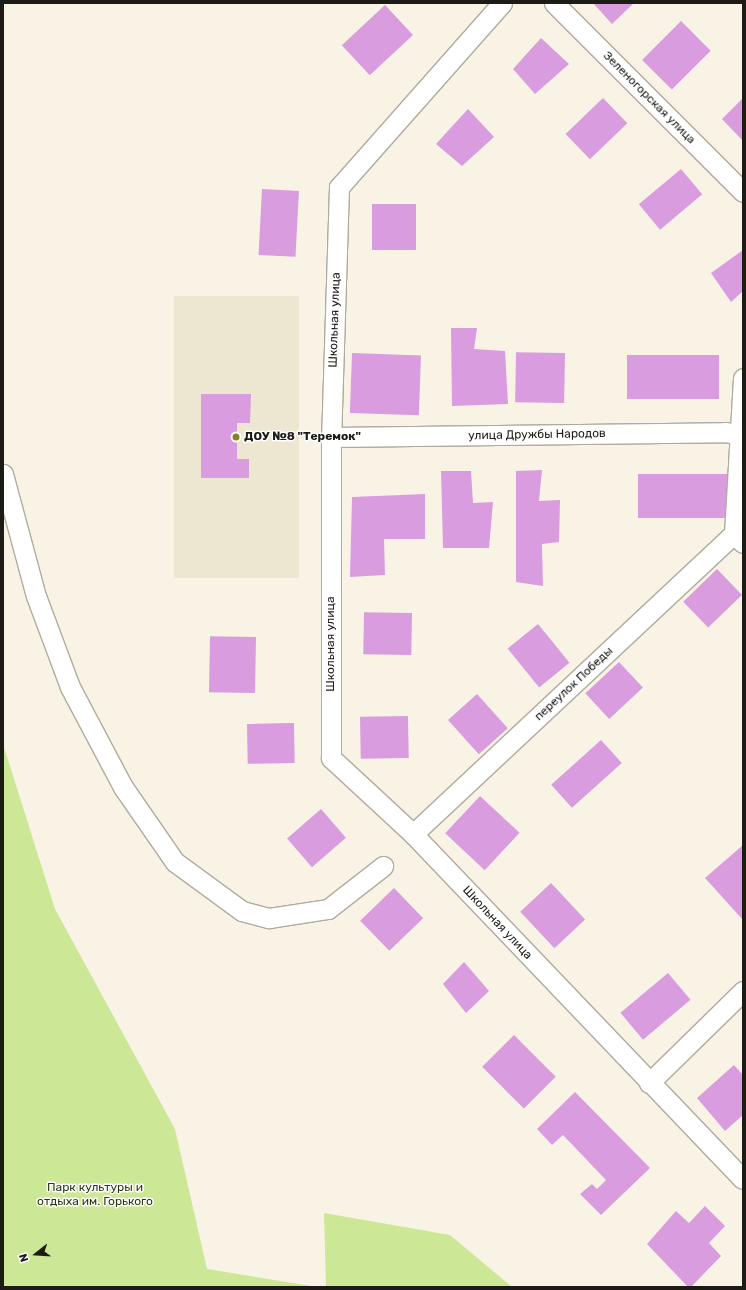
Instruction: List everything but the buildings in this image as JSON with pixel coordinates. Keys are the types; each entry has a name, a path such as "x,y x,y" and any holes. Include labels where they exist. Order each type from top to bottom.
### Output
{"street":[{"name":"Школьная улица","path":"502,3 339,187 332,437 331,758 413,834 649,1083 743,1179"},
{"name":"Зеленогорская улица","path":"554,3 743,192"},
{"path":"738,539 743,378"},
{"name":"улица Дружбы Народов","path":"332,437 725,432 742,435"},
{"path":"3,474 36,596 70,687 123,787 175,862 242,910 269,918 328,909 383,866"},
{"name":"переулок Победы","path":"413,834 738,539"},
{"path":"649,1083 743,991"}],"shaded area":[{"name":"ДОУ №8 \"Теремок\"","path":"174,296 299,296 299,578 174,578"}],"green space":[{"name":"Парк культуры и отдыха им. Горького","path":"3,744 55,909 175,1129 207,1269 317,1287 3,1287"},
{"path":"324,1213 450,1235 512,1287 326,1287"}],"place":[{"name":"ДОУ №8 \"Теремок\"","path":"236,437"}]}
